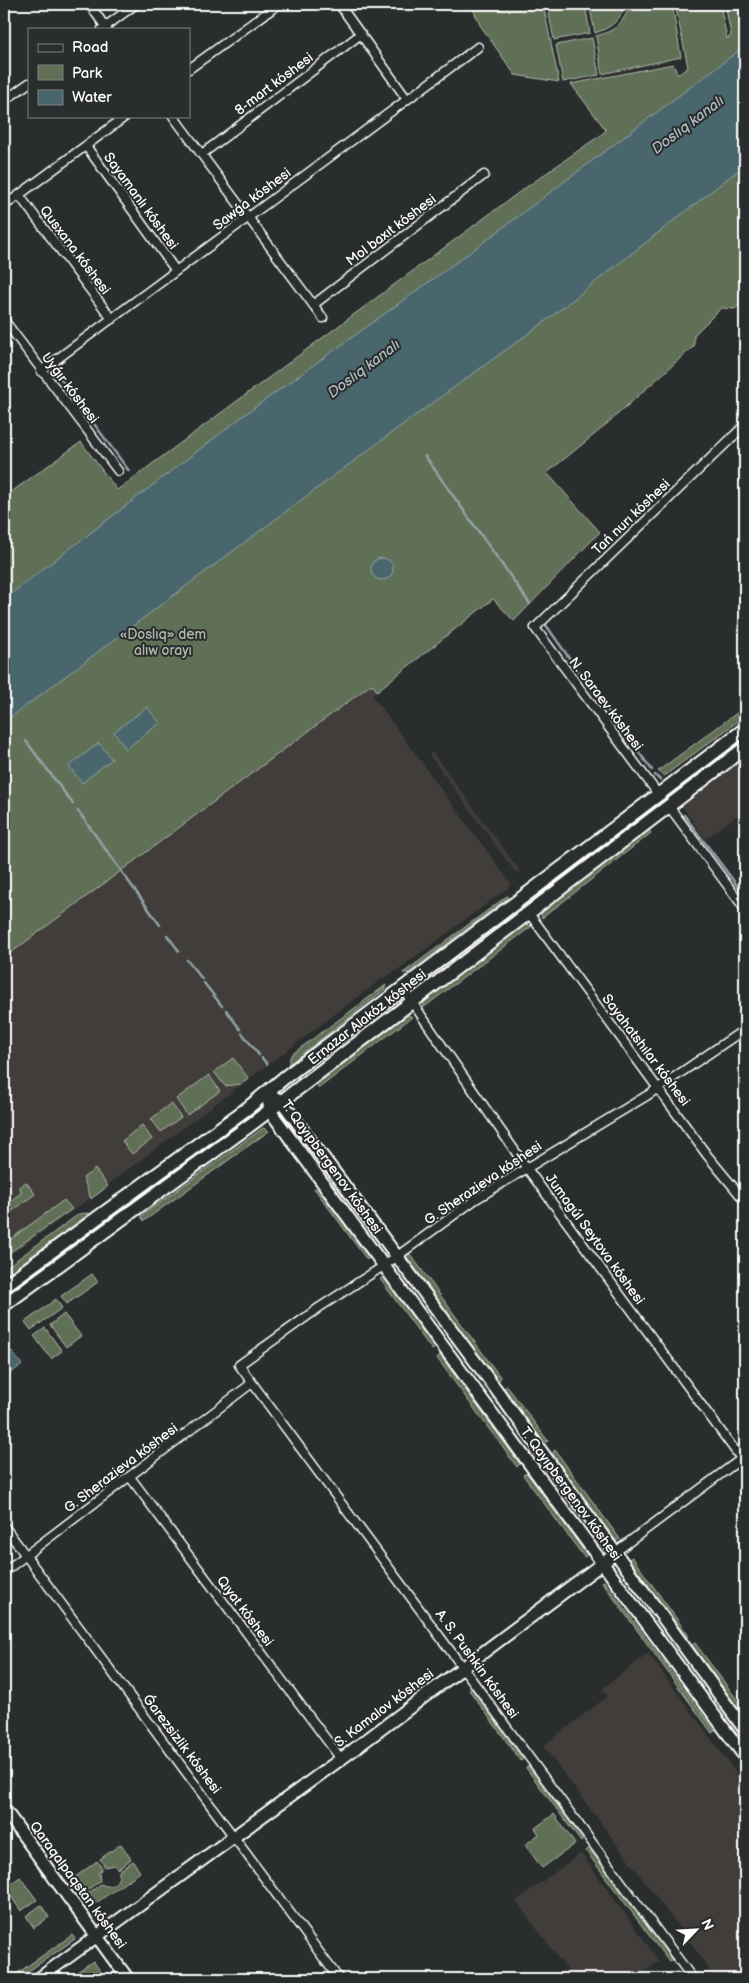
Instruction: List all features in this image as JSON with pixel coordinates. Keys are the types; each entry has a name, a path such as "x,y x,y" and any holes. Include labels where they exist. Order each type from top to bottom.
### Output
{"main road":[{"name":"Ernazar Alakóz kóshesi","path":"4,1286 249,1107 266,1092 745,729"},
{"name":"Ernazar Alakóz kóshesi","path":"4,1305 282,1102 411,1001 745,748"},
{"name":"T. Qayıpbergenov kóshesi","path":"266,1092 282,1102 398,1256 614,1553 745,1729"},
{"name":"T. Qayıpbergenov kóshesi","path":"266,1092 270,1111 745,1757"},
{"path":"284,1129 286,1120 294,1118"},
{"path":"58,1247 67,1259"},
{"name":"S. Kamalov kóshesi","path":"38,1979 341,1759 614,1553"},
{"name":"Qaraqalpaqstan kóshesi","path":"4,1809 128,1979"}],"street":[{"path":"89,4 105,28 136,4"},
{"path":"190,68 279,4"},
{"path":"339,4 406,98"},
{"name":"8-mart kóshesi","path":"202,154 361,34"},
{"name":"Sawǵa kóshesi","path":"41,371 249,218 406,98 478,47"},
{"path":"4,101 28,84"},
{"path":"4,206 123,118"},
{"path":"175,118 323,318"},
{"name":"Sayamanlı kóshesi","path":"86,146 176,271"},
{"name":"Mol baxıt kóshesi","path":"313,305 484,175"},
{"name":"Qusxana kóshesi","path":"18,195 112,319"},
{"name":"Uyǵır kóshesi","path":"4,320 118,471"},
{"name":"Tań nurı kóshesi","path":"535,628 745,425"},
{"name":"N. Saraev kóshesi","path":"535,628 658,794"},
{"path":"668,806 745,909"},
{"name":"Sayahatshılar kóshesi","path":"528,912 659,1087 707,1155 745,1201"},
{"name":"Jumagúl Seytova kóshesi","path":"403,989 526,1167 744,1459"},
{"name":"G. Sherazieva kóshesi","path":"239,1365 320,1307 398,1256 464,1208 526,1167 659,1087 745,1029"},
{"name":"A. S. Pushkin kóshesi","path":"239,1365 693,1979"},
{"name":"G. Sherazieva kóshesi","path":"4,1572 252,1383"},
{"name":"S. Kamalov kóshesi","path":"614,1553 744,1459"},
{"name":"Qıyat kóshesi","path":"130,1477 341,1759"},
{"name":"Ǵarezsizlik kóshesi","path":"4,1526 339,1979"},
{"path":"732,1739 745,1729"}],"shaded area":[{"path":"372,684 377,691 372,695 512,885 399,969 382,979 78,1207 4,1259 4,958"},
{"path":"432,752 520,871 516,873 429,754"},
{"path":"745,759 745,810 705,839 682,806"},
{"path":"648,1653 745,1785 745,1920 742,1923 745,1928 745,1979 716,1979 543,1746 608,1696 602,1689"},
{"path":"581,1853 659,1961 635,1979 574,1979 516,1901"}],"green space":[{"path":"471,4 543,4 559,82 515,75 480,25"},
{"path":"547,4 585,4 590,33 554,40"},
{"path":"589,4 625,4 621,15 614,23 606,29 595,33"},
{"path":"630,4 672,4 681,57 602,74 596,36 614,29 622,21"},
{"name":"«Doslıq» dem alıw orayı","path":"675,4 720,4 727,39 731,35 725,4 745,4 745,300 735,309 721,308 694,335 694,346 600,430 547,473 600,532 514,621 493,599 377,691 372,684 4,958 4,497 81,442 117,490 518,193 602,134 606,130 571,84 673,64 678,75 688,67"},
{"path":"592,38 599,75 563,82 556,45"},
{"path":"745,707 745,716 664,776 658,771"},
{"path":"649,830 651,833 542,918 541,912"},
{"path":"507,896 509,897 408,973 403,973"},
{"path":"526,924 532,926 423,1008 424,1002"},
{"path":"386,985 384,990 288,1065 291,1055"},
{"path":"408,1015 412,1017 319,1088 316,1084"},
{"path":"233,1058 249,1079 241,1084 225,1086 214,1072"},
{"path":"209,1075 220,1091 187,1115 176,1099"},
{"path":"171,1103 181,1117 161,1132 151,1119"},
{"path":"142,1125 152,1139 132,1154 122,1141"},
{"path":"263,1128 269,1131 144,1221 141,1216"},
{"path":"95,1169 108,1186 91,1199 83,1178"},
{"path":"26,1182 35,1194 6,1216 4,1199 6,1198 9,1202 22,1192 19,1187"},
{"path":"314,1188 319,1190 369,1258 367,1260"},
{"path":"64,1200 72,1209 6,1255 4,1244"},
{"path":"89,1213 4,1276 4,1269 79,1214"},
{"path":"410,1254 501,1378 498,1381 406,1256"},
{"path":"92,1274 98,1282 67,1304 61,1296"},
{"path":"384,1277 435,1348 432,1350 380,1279"},
{"path":"56,1299 62,1308 31,1330 25,1322"},
{"path":"64,1314 81,1336 66,1347 50,1325"},
{"path":"45,1328 62,1351 51,1359 34,1336"},
{"path":"440,1355 520,1464 517,1467 437,1358"},
{"path":"507,1386 548,1441 546,1442 540,1438 504,1388"},
{"path":"555,1450 620,1539 616,1541 555,1459 553,1452"},
{"path":"527,1473 587,1555 584,1557 523,1475"},
{"path":"632,1557 689,1636 687,1638 629,1559"},
{"path":"604,1581 715,1731 712,1733 602,1582"},
{"path":"695,1643 744,1709 741,1712 692,1645"},
{"path":"471,1688 523,1759 521,1761 469,1690"},
{"path":"528,1766 583,1840 581,1842 526,1768"},
{"path":"554,1814 575,1844 542,1868 525,1845 539,1834 535,1828"},
{"path":"121,1844 131,1859 118,1869 113,1865 105,1867 100,1859"},
{"path":"589,1848 672,1960 669,1962 586,1851"},
{"path":"97,1861 102,1868 99,1873 100,1881 84,1892 74,1878"},
{"path":"133,1861 140,1872 96,1903 91,1901 86,1895 101,1884 109,1886 117,1882 119,1871"},
{"path":"20,1877 37,1900 21,1911 5,1888"},
{"path":"41,1905 49,1917 34,1928 26,1916"},
{"path":"72,1935 75,1939 17,1979 9,1979"},
{"path":"93,1961 106,1979 67,1979"}],"water":[{"name":"Doslıq kanalı","path":"745,46 745,165 539,326 402,425 4,722 4,599 247,413 476,248"},
{"path":"382,558 390,561 393,569 390,577 382,580 374,577 371,569 374,561"},
{"path":"147,707 160,723 126,749 114,732"},
{"path":"99,743 112,759 82,783 69,766"},
{"path":"12,1351 22,1365 6,1376 4,1372 4,1357"}],"waterway":[{"path":"22,350 36,369"},
{"path":"55,371 129,471"},
{"path":"425,456 530,604"},
{"path":"546,625 584,679"},
{"path":"591,688 652,770"},
{"path":"26,741 73,804"},
{"path":"655,775 660,780"},
{"path":"78,811 160,925"},
{"path":"684,815 745,896"},
{"path":"167,935 179,951"},
{"path":"187,960 202,979"},
{"path":"204,983 222,1006"},
{"path":"226,1010 240,1029"},
{"path":"242,1033 259,1055"},
{"path":"262,1058 267,1064"}]}
